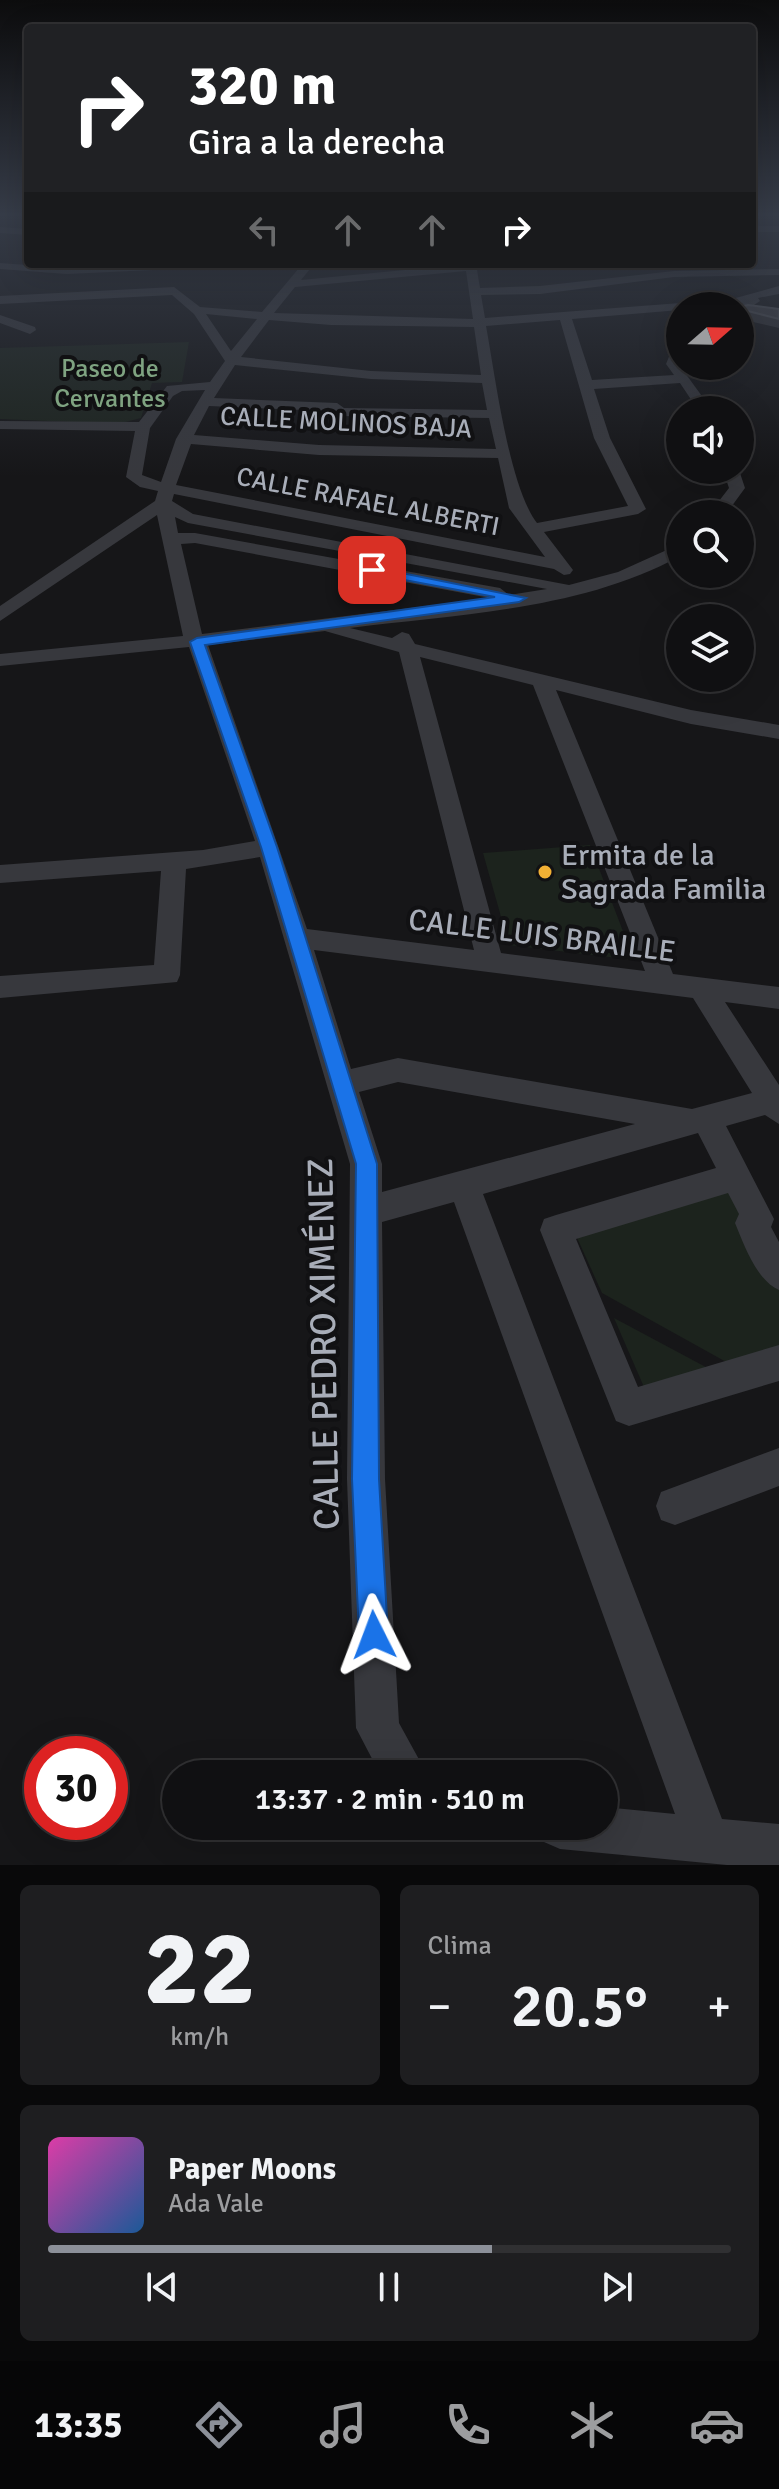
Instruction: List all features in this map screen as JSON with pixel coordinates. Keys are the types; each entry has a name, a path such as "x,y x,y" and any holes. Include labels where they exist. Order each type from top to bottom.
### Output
{"street":[{"path":"192,303 210,335 231,360 336,411 489,379"},
{"path":"0,615 164,497 184,439 214,386 276,303"},
{"path":"477,303 489,379 517,508 560,565 574,590"},
{"path":"197,310 383,324 480,323 666,309"},
{"path":"532,529 638,509 602,438 565,315"},
{"path":"0,319 30,330 15,336"},
{"path":"584,385 667,380"},
{"path":"214,386 175,386 167,391 152,419 143,427 134,477 188,518 555,583 574,590"},
{"path":"205,402 336,411 496,414"},
{"name":"CALLE MOLINOS BAJA","path":"184,439 336,411 505,454"},
{"path":"2,432 143,427"},
{"name":"CALLE PEDRO XIMÉNEZ","path":"164,497 195,642 269,847 366,1164 366,1479 378,1728 397,1760"},
{"name":"CALLE RAFAEL ALBERTI","path":"164,497 560,565"},
{"path":"171,539 195,538 519,598"},
{"path":"0,660 323,627 574,590 657,564 666,558"},
{"path":"403,615 398,631 408,648 490,962"},
{"path":"323,627 691,717 779,732"},
{"path":"542,682 663,983"},
{"path":"0,874 174,861 269,847"},
{"path":"0,987 167,975 174,861"},
{"name":"CALLE LUIS BRAILLE","path":"297,938 779,998"},
{"path":"368,1211 700,1120 776,1105 702,989"},
{"path":"342,1084 398,1070 700,1120 736,1176 758,1219 751,1223 779,1274"},
{"path":"736,1176 556,1230 629,1408 779,1363"},
{"path":"464,1185 707,1840"},
{"path":"675,1506 779,1467"},
{"path":"618,1832 779,1847"}],"green space":[{"name":"Paseo de Cervantes","path":"189,342 182,382 152,383 141,418 118,424 0,419 0,348"},
{"path":"590,845 634,960 509,945 483,853"},
{"path":"727,1188 779,1280 779,1354 737,1368 602,1293 574,1231"},
{"path":"614,1318 717,1373 647,1394"}],"building":[{"path":"754,306 779,309 779,319 754,313"}],"place":[{"name":"Ermita de la Sagrada Familia","path":"545,872"}],"route":[{"path":"372,570 519,598 197,642 269,847 366,1164 366,1479 374,1635"}]}
